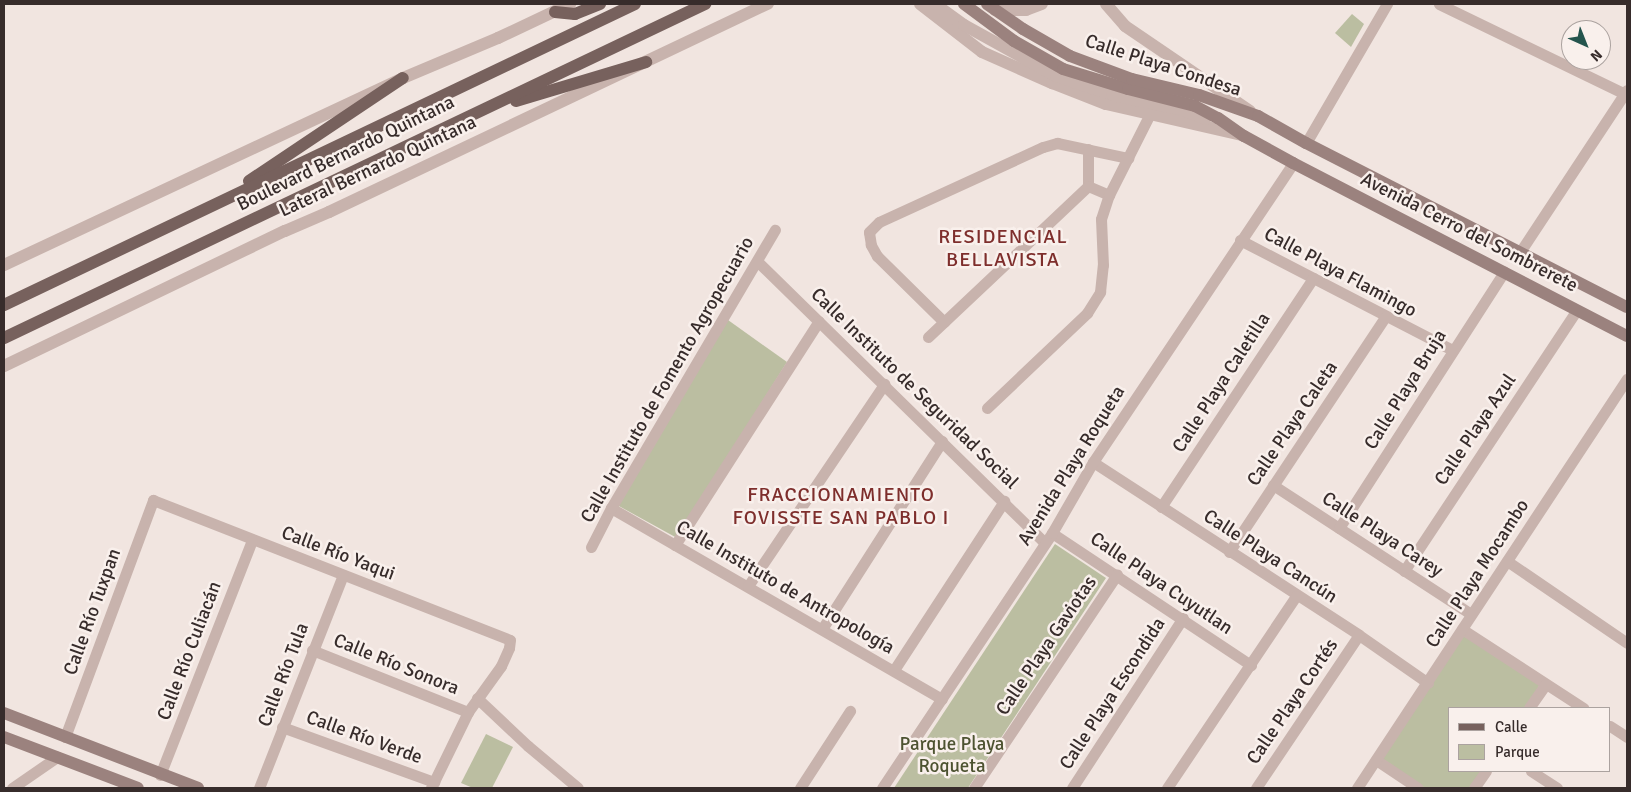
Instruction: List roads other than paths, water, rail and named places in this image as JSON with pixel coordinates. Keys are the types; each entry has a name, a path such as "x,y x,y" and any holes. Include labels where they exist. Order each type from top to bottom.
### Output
{"main road":[{"path":"555,12 575,14 600,4"},
{"name":"Boulevard Bernardo Quintana","path":"4,305 635,4"},
{"name":"Boulevard Bernardo Quintana","path":"4,338 705,4"},
{"name":"Calle Playa Condesa","path":"964,4 1014,42 1063,69 1128,90 1195,106 1293,163"},
{"name":"Calle Playa Condesa","path":"991,7 1070,56 1132,79 1198,95 1258,116 1306,143"},
{"path":"477,112 646,62"},
{"path":"213,206 403,78"},
{"name":"Avenida Cerro del Sombrerete","path":"1306,143 1627,307"},
{"name":"Avenida Cerro del Sombrerete","path":"1293,163 1627,336"},
{"path":"4,713 160,775 198,788"},
{"path":"4,736 138,788"}],"street":[{"path":"4,265 403,78 570,4"},
{"name":"Lateral Bernardo Quintana","path":"4,366 285,231 329,212 768,4"},
{"path":"920,4 982,52 1008,65 1106,104 1244,136"},
{"path":"935,4 964,25 1056,76 1112,95 1183,110 1244,136"},
{"path":"991,7 1026,10 1042,4"},
{"path":"1106,4 1125,26 1258,116"},
{"path":"1306,143 1388,4"},
{"path":"1439,4 1626,93 1520,252"},
{"path":"987,408 1087,313 1100,292 1104,265 1101,219 1109,195 1150,114"},
{"path":"944,322 877,256 871,245 869,232 879,222 1043,147 1057,144 1128,158"},
{"path":"928,337 1088,186 1088,149"},
{"name":"Avenida Playa Roqueta","path":"882,788 1052,533 1093,462 1293,163"},
{"path":"1088,186 1109,195"},
{"name":"Calle Instituto de Fomento Agropecuario","path":"591,547 611,508 775,230"},
{"name":"Calle Playa Flamingo","path":"1240,240 1452,350"},
{"name":"Calle Instituto de Seguridad Social","path":"758,261 1045,543"},
{"name":"Calle Playa Bruja","path":"1339,528 1504,272"},
{"name":"Calle Playa Caletilla","path":"1161,507 1312,278"},
{"name":"Calle Playa Azul","path":"1404,571 1577,310"},
{"name":"Calle Playa Caleta","path":"1230,552 1386,316"},
{"path":"675,545 819,321"},
{"name":"Calle Playa Mocambo","path":"1357,788 1627,379"},
{"path":"748,586 884,384"},
{"path":"822,628 942,441"},
{"name":"Calle Playa Cancún","path":"1093,462 1296,596 1359,635 1428,683"},
{"name":"Calle Playa Carey","path":"1273,485 1471,614"},
{"name":"Calle Río Yaqui","path":"153,500 510,640 509,648 501,666 477,698"},
{"name":"Calle Río Tuxpan","path":"65,737 153,500"},
{"path":"894,670 1004,501"},
{"name":"Calle Instituto de Antropología","path":"611,508 822,628 942,699"},
{"name":"Calle Playa Cuyutlan","path":"1052,533 1251,664"},
{"name":"Calle Río Culiacán","path":"160,775 252,540"},
{"path":"1507,561 1627,643"},
{"name":"Calle Playa Gaviotas","path":"974,788 1117,574"},
{"name":"Calle Río Tula","path":"259,788 343,575"},
{"path":"1167,788 1296,596"},
{"name":"Calle Playa Escondida","path":"1072,788 1183,618"},
{"path":"1462,629 1581,707"},
{"name":"Calle Playa Cortés","path":"1256,788 1359,635"},
{"name":"Calle Río Sonora","path":"312,650 468,712"},
{"path":"1530,707 1546,684"},
{"path":"432,785 468,712 477,698 528,746 578,788"},
{"path":"800,788 850,711"},
{"name":"Calle Río Verde","path":"282,727 432,785"},
{"path":"1611,727 1627,737"},
{"path":"12,788 57,757"},
{"path":"1376,760 1418,788"},
{"path":"1474,788 1485,772"},
{"path":"1533,772 1557,788"}],"district":[{"name":"RESIDENCIAL BELLAVISTA","path":"1003,248"},
{"name":"FRACCIONAMIENTO FOVISSTE SAN PABLO I","path":"841,506"}],"park label":[{"name":"Parque Playa Roqueta","path":"952,756"}]}
